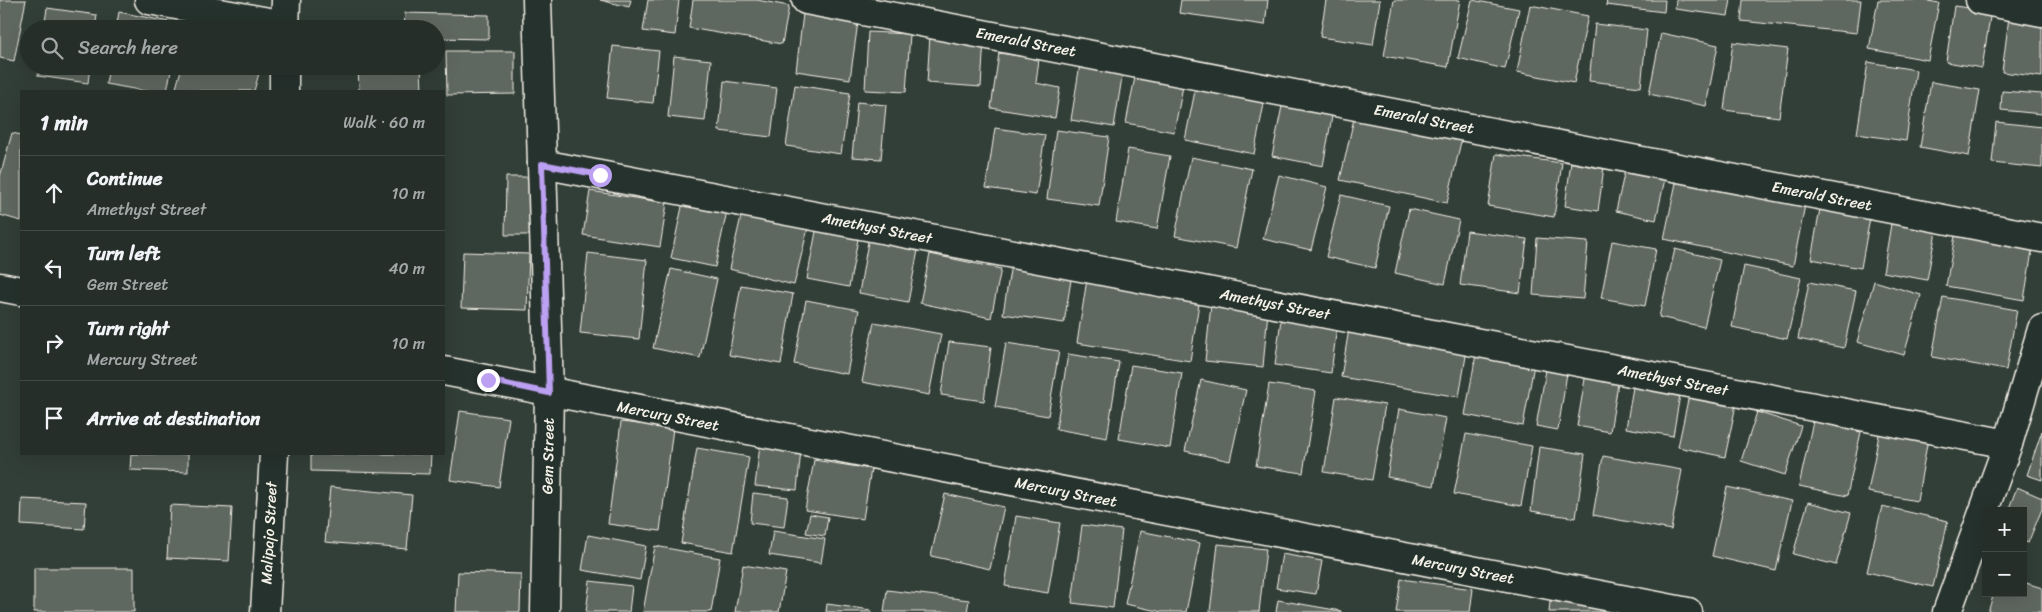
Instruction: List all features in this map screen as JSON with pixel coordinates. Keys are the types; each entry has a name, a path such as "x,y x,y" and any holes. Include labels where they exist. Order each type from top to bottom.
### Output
{"street":[{"path":"150,0 285,18"},
{"name":"Gem Street","path":"536,0 549,393 545,612"},
{"name":"Emerald Street","path":"806,0 2042,238"},
{"path":"1980,0 2042,12"},
{"path":"284,75 284,90"},
{"name":"Amethyst Street","path":"542,164 2008,444"},
{"path":"0,287 20,291"},
{"path":"1947,612 2008,444 2042,329"},
{"name":"Mercury Street","path":"445,371 549,393 1688,612"},
{"name":"Malipajo Street","path":"264,612 274,455"}],"building":[{"path":"0,0 26,0 22,20 20,20 20,30 14,61 0,58"},
{"path":"600,0 631,0 629,7"},
{"path":"648,0 679,0 675,35 643,31"},
{"path":"693,0 757,0 789,6 782,44 689,28"},
{"path":"1181,0 1268,0 1265,25 1179,13"},
{"path":"1326,0 1380,0 1373,45 1320,37"},
{"path":"1394,0 1460,0 1448,67 1384,56"},
{"path":"1472,0 1519,9 1505,69 1458,58"},
{"path":"1607,0 1665,0 1664,12 1606,5"},
{"path":"1676,0 1731,0 1728,16 1675,9"},
{"path":"1743,0 1861,0 1857,33 1741,21"},
{"path":"1878,0 1923,0 1939,3 1928,60 1869,49"},
{"path":"1530,5 1588,16 1574,83 1517,72"},
{"path":"1954,6 1991,11 1982,68 1946,62"},
{"path":"47,8 97,15 96,20 45,20"},
{"path":"119,12 160,20 118,20"},
{"path":"405,13 489,15 489,39 445,38 445,20 405,20"},
{"path":"803,14 858,22 850,79 796,71"},
{"path":"2009,17 2042,22 2042,77 2002,72"},
{"path":"1595,24 1647,30 1641,87 1589,81"},
{"path":"868,32 910,34 906,92 865,90"},
{"path":"1661,33 1718,45 1706,106 1649,94"},
{"path":"930,35 984,39 981,87 927,83"},
{"path":"1733,42 1788,49 1779,117 1724,110"},
{"path":"613,46 659,51 653,103 607,98"},
{"path":"446,51 515,51 515,94 447,95"},
{"path":"999,53 1039,59 1036,83 1060,88 1055,118 991,108"},
{"path":"674,56 711,60 705,121 668,117"},
{"path":"1868,62 1916,70 1906,141 1857,134"},
{"path":"1080,64 1123,71 1114,127 1071,120"},
{"path":"1136,72 1184,81 1174,132 1126,123"},
{"path":"38,75 89,75 88,83"},
{"path":"108,75 170,75 167,90 139,90 106,84"},
{"path":"180,75 258,75 254,90 184,90 176,88"},
{"path":"358,75 421,75 422,90 359,90"},
{"path":"724,81 777,88 771,137 719,131"},
{"path":"1931,82 1980,90 1969,156 1920,147"},
{"path":"795,85 850,93 841,154 786,146"},
{"path":"1196,86 1265,99 1254,154 1185,140"},
{"path":"2002,91 2042,94 2042,114 2001,110"},
{"path":"1283,101 1333,111 1323,166 1272,156"},
{"path":"857,102 886,105 881,159 852,157"},
{"path":"1355,114 1462,137 1447,203 1340,180"},
{"path":"1996,122 2042,127 2042,168 1992,163"},
{"path":"995,128 1045,135 1036,195 986,188"},
{"path":"1056,130 1109,137 1099,206 1047,199"},
{"path":"12,133 20,135 20,221 0,215 0,177"},
{"path":"1128,149 1170,156 1157,229 1116,222"},
{"path":"1496,154 1562,163 1554,217 1488,206"},
{"path":"1572,155 1605,160 1598,211 1565,206"},
{"path":"1191,157 1252,169 1236,248 1175,236"},
{"path":"1626,165 1666,174 1656,220 1616,211"},
{"path":"1279,175 1327,187 1311,250 1263,239"},
{"path":"506,177 533,177 532,235 505,235"},
{"path":"1677,178 1805,205 1793,266 1664,239"},
{"path":"590,191 667,203 660,247 583,235"},
{"path":"1341,195 1389,206 1375,268 1326,257"},
{"path":"683,202 727,211 715,267 671,258"},
{"path":"1821,203 1871,212 1861,268 1811,259"},
{"path":"743,208 809,224 794,285 729,269"},
{"path":"1409,209 1459,220 1445,284 1395,273"},
{"path":"1892,218 1937,226 1927,280 1883,272"},
{"path":"817,226 859,234 849,287 807,279"},
{"path":"1956,230 2033,245 2024,300 1946,286"},
{"path":"1467,231 1527,239 1520,293 1460,285"},
{"path":"869,236 919,245 908,302 859,293"},
{"path":"1537,238 1588,242 1583,299 1533,295"},
{"path":"1612,241 1656,249 1645,306 1601,298"},
{"path":"1675,249 1720,260 1704,327 1659,317"},
{"path":"463,252 529,254 527,310 461,308"},
{"path":"588,253 647,260 639,339 580,333"},
{"path":"930,254 1001,269 991,318 920,303"},
{"path":"1011,264 1072,274 1064,323 1003,314"},
{"path":"1744,266 1801,278 1787,339 1732,327"},
{"path":"671,269 717,279 700,358 653,348"},
{"path":"1087,279 1200,297 1190,361 1077,343"},
{"path":"1874,281 1921,295 1904,355 1857,342"},
{"path":"1809,282 1856,291 1844,348 1798,339"},
{"path":"741,285 793,294 781,364 729,355"},
{"path":"1943,297 2017,310 2006,370 1932,357"},
{"path":"806,300 859,310 847,374 794,364"},
{"path":"1211,305 1268,311 1263,367 1205,361"},
{"path":"1281,319 1337,326 1331,373 1275,365"},
{"path":"874,322 941,334 929,395 862,382"},
{"path":"1349,329 1467,350 1459,397 1341,377"},
{"path":"949,342 991,347 984,401 941,395"},
{"path":"1006,343 1059,351 1048,416 995,407"},
{"path":"1477,349 1535,359 1523,426 1465,415"},
{"path":"1068,354 1119,362 1107,438 1056,429"},
{"path":"1131,365 1182,373 1170,448 1119,439"},
{"path":"1546,370 1567,373 1558,430 1536,426"},
{"path":"1586,373 1619,378 1610,432 1577,426"},
{"path":"1201,380 1246,390 1230,461 1185,451"},
{"path":"1269,384 1316,391 1303,473 1256,466"},
{"path":"1633,387 1680,395 1673,436 1626,428"},
{"path":"1689,395 1736,405 1725,457 1678,447"},
{"path":"1336,397 1385,405 1372,480 1324,472"},
{"path":"1399,409 1446,418 1434,486 1387,477"},
{"path":"460,411 509,418 499,487 450,480"},
{"path":"1757,412 1801,426 1785,475 1741,461"},
{"path":"1813,421 1861,432 1847,496 1799,486"},
{"path":"621,422 673,428 660,531 608,524"},
{"path":"1881,424 1929,433 1917,501 1868,492"},
{"path":"2042,431 2042,480 2027,475"},
{"path":"1466,434 1532,446 1521,506 1454,494"},
{"path":"760,445 801,450 797,490 755,486"},
{"path":"1539,447 1585,454 1576,518 1531,511"},
{"path":"697,448 749,457 733,552 681,543"},
{"path":"131,455 188,455 188,472 130,470"},
{"path":"311,455 431,455 430,474 311,471"},
{"path":"1603,456 1682,470 1671,530 1593,515"},
{"path":"814,460 871,469 863,519 805,510"},
{"path":"330,487 412,495 407,549 325,542"},
{"path":"1727,487 1792,501 1776,571 1712,556"},
{"path":"2017,487 2042,498 2042,509 2028,543 2027,507 2010,507"},
{"path":"753,493 788,497 784,527 750,523"},
{"path":"945,494 1004,507 990,569 931,556"},
{"path":"22,499 86,502 84,529 21,525"},
{"path":"1808,502 1851,513 1836,565 1793,554"},
{"path":"170,505 232,508 229,561 167,558"},
{"path":"1882,506 1948,521 1933,587 1867,572"},
{"path":"810,514 828,517 825,536 806,533"},
{"path":"1016,516 1060,523 1048,593 1005,586"},
{"path":"1082,525 1122,530 1113,608 1072,603"},
{"path":"773,531 825,539 821,563 769,555"},
{"path":"1140,531 1200,543 1186,612 1162,612 1125,604"},
{"path":"588,535 646,546 640,580 582,570"},
{"path":"1218,544 1266,549 1259,612 1210,612"},
{"path":"655,546 720,558 711,612 643,612"},
{"path":"1282,554 1322,561 1316,594 1276,588"},
{"path":"743,565 786,572 779,612 735,612"},
{"path":"34,568 134,568 134,612 34,612"},
{"path":"458,572 521,574 520,612 456,612"},
{"path":"1401,579 1473,589 1470,612 1396,612"},
{"path":"590,581 632,586 629,612 586,612"},
{"path":"2027,583 2042,588 2042,612 1988,612 1993,597 2027,597"},
{"path":"887,590 969,600 967,612 884,612"},
{"path":"1278,600 1341,611 1341,612 1276,612"},
{"path":"1550,601 1613,609 1612,612 1549,612"},
{"path":"827,604 871,610 871,612 826,612"}],"route":[{"path":"488,380 549,393 542,164 600,175"}]}
